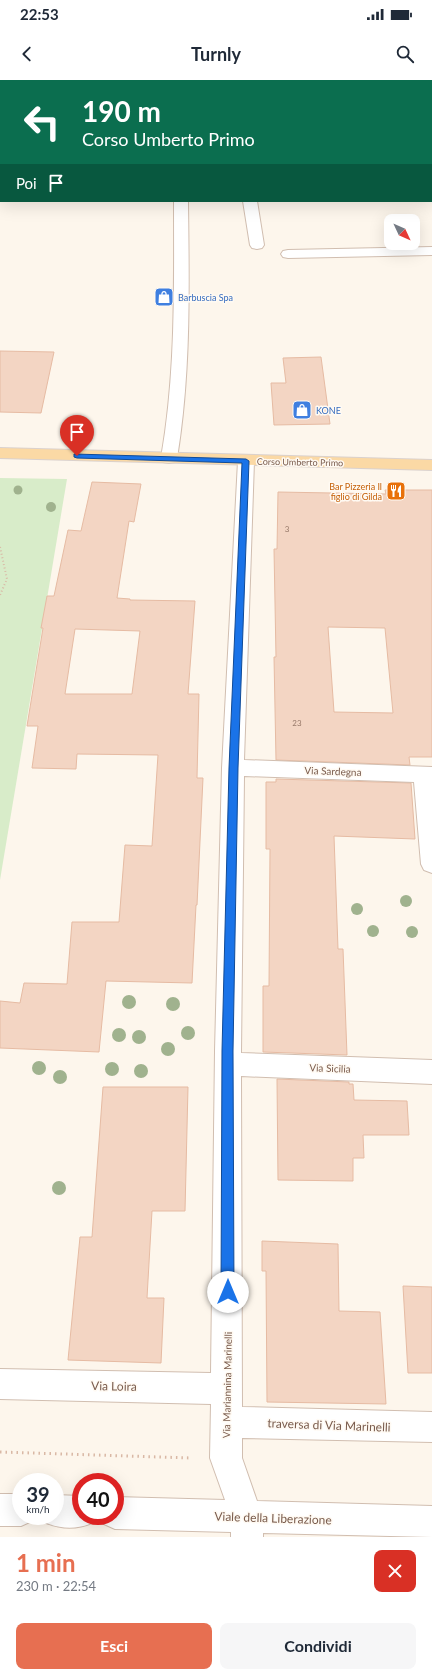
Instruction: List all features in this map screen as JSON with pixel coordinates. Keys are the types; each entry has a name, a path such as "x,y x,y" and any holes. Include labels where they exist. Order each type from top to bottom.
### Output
{"main road":[{"name":"Corso Umberto Primo","path":"0,453 432,465"}],"street":[{"path":"169,458 180,377 181,202"},
{"path":"250,202 258,245"},
{"path":"288,254 432,251"},
{"name":"Via Mariannina Marinelli","path":"246,461 233,768 228,1064 226,1458 247,1527"},
{"name":"Via Sardegna","path":"233,768 428,774"},
{"path":"428,774 432,864"},
{"name":"Via Sicilia","path":"228,1064 432,1072"},
{"name":"Via Loira","path":"0,1384 227,1389"},
{"name":"traversa di Via Marinelli","path":"226,1422 432,1427"},
{"path":"0,1510 12,1510"},
{"name":"Viale della Liberazione","path":"124,1514 247,1527 432,1522"}],"path":[{"path":"0,547 7,579 0,594"},
{"path":"0,1452 226,1458"}],"green space":[{"path":"0,478 67,479 0,880"}],"building":[{"path":"0,351 54,352 41,413 0,412"},
{"path":"321,357 330,424 274,425 271,383 286,383 283,358"},
{"path":"92,482 141,484 134,522 129,521 117,598 130,600 195,601 188,694 199,694 197,778 203,778 192,983 106,981 99,1052 0,1048 0,1001 20,1003 24,983 67,984 72,922 119,922 125,845 152,846 158,755 77,754 76,769 32,768 38,726 27,726 47,596 54,596 68,530 81,531","holes":["75,629 140,631 132,694 65,694"]},
{"path":"385,490 432,490 432,757 409,757 410,765 276,760 274,549 277,549 278,492 386,494","holes":["328,627 385,628 393,713 334,712"]},
{"path":"276,779 411,783 415,839 334,836 338,949 343,949 347,1055 263,1052 263,986 269,986 270,849 266,849 266,782 276,782"},
{"path":"277,1079 349,1082 349,1084 353,1084 354,1100 407,1101 409,1135 363,1135 364,1158 353,1158 353,1181 278,1180"},
{"path":"103,1087 188,1087 185,1211 152,1211 147,1298 164,1298 161,1363 68,1360 80,1237 92,1237"},
{"path":"262,1241 338,1244 339,1311 380,1312 386,1404 267,1402 266,1271 262,1271"},
{"path":"403,1286 432,1287 432,1373 408,1373"}],"place":[{"name":"Barbuscia Spa","path":"164,297"},
{"name":"KONE","path":"302,410"},
{"name":"Bar Pizzeria Il figlio di Gilda","path":"396,491"}],"route":[{"path":"77,456 246,461 233,768 228,1051 228,1292"}]}
